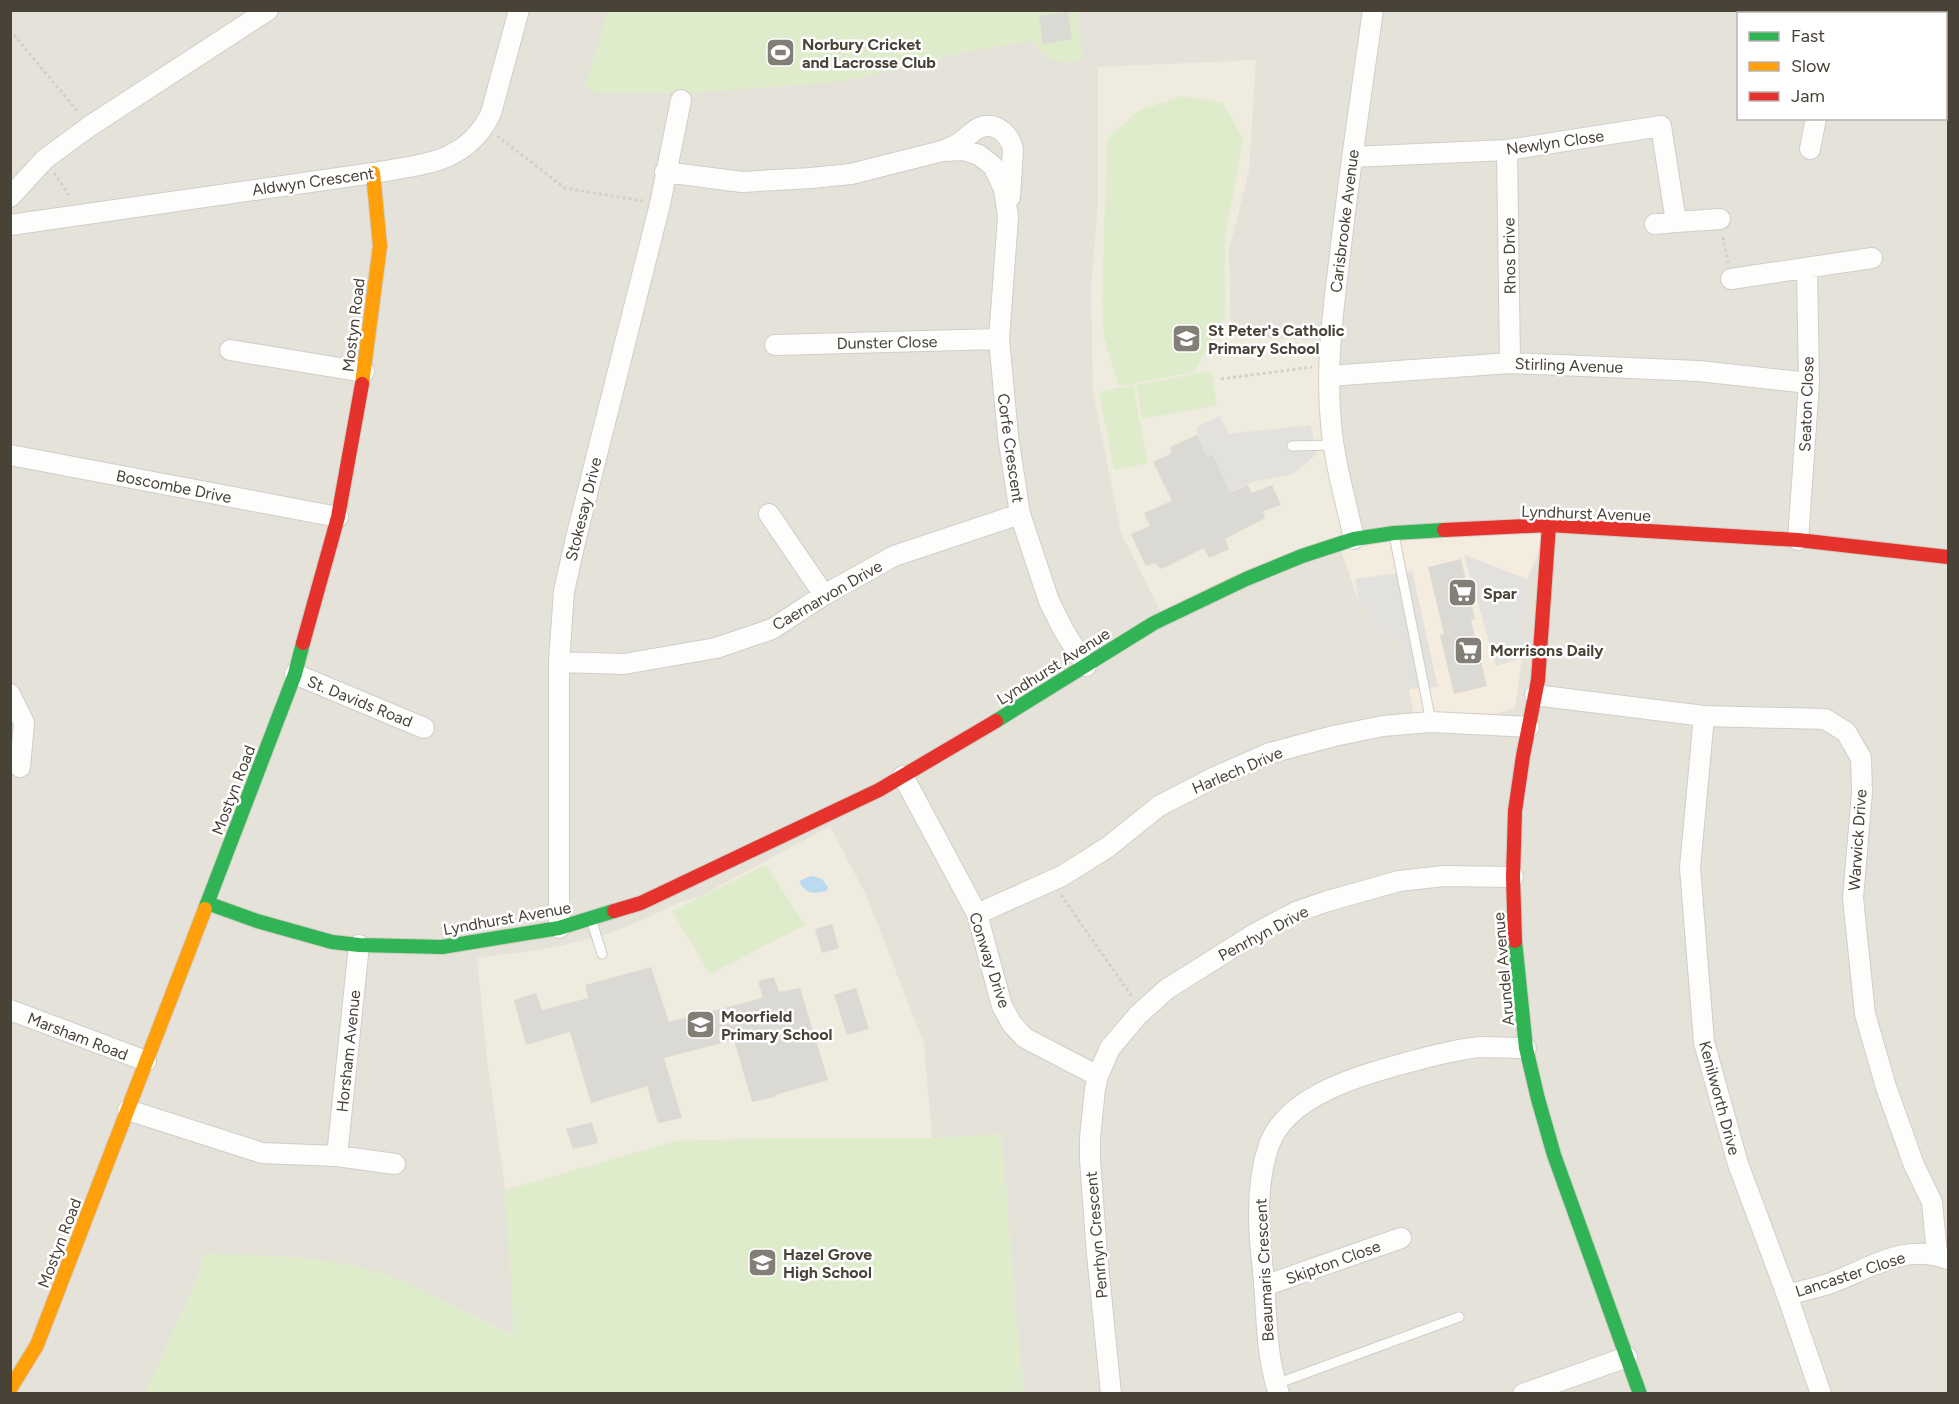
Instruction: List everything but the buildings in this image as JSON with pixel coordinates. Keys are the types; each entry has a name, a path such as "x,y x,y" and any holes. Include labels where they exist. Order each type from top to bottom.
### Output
{"street":[{"path":"10,197 45,159 90,126 268,10"},
{"name":"Aldwyn Crescent","path":"10,225 373,173 430,162 454,154 484,127 492,113 519,10"},
{"name":"Carisbrooke Avenue","path":"1354,539 1330,423 1329,370 1334,305 1352,157 1373,10"},
{"name":"Stokesay Drive","path":"559,928 559,662 564,591 660,204 681,100"},
{"path":"1810,149 1822,120"},
{"name":"Corfe Crescent","path":"666,172 742,182 851,174 942,151 960,143 978,129 992,126 1003,130 1011,141 1013,149 999,339 1008,436 1020,514 1049,601 1064,631 1086,666"},
{"name":"Newlyn Close","path":"1352,157 1507,150 1661,126 1676,222"},
{"name":"Corfe Crescent","path":"942,151 964,150 979,155 993,166 1004,189 1008,217"},
{"name":"Rhos Drive","path":"1507,150 1510,363"},
{"name":"Mostyn Road","path":"10,1389 37,1345 296,675 338,517 364,372 380,246 373,173"},
{"path":"1655,224 1720,219"},
{"path":"1731,279 1872,258"},
{"name":"Seaton Close","path":"1798,540 1809,383 1807,268"},
{"name":"Dunster Close","path":"775,345 999,339"},
{"path":"230,350 364,372"},
{"name":"Stirling Avenue","path":"1329,370 1510,363 1699,370 1809,383"},
{"name":"Boscombe Drive","path":"10,455 338,517"},
{"path":"769,514 825,595"},
{"name":"Caernarvon Drive","path":"559,662 624,664 716,648 772,629 825,595 894,556 1020,514"},
{"name":"Lyndhurst Avenue","path":"207,903 257,921 332,942 442,947 559,928 641,903 879,790 1154,623 1201,599 1302,556 1354,539 1394,533 1549,525 1798,540 1948,557"},
{"name":"Arundel Avenue","path":"1549,525 1538,680 1515,811 1513,877 1516,959 1526,1048 1538,1099 1554,1155 1640,1394"},
{"name":"St. Davids Road","path":"296,675 424,728"},
{"path":"10,694 24,723 20,767"},
{"name":"Warwick Drive","path":"1535,695 1704,716 1824,719 1846,732 1861,759 1862,792 1853,898 1865,1014 1886,1087 1914,1165 1932,1202 1943,1257"},
{"name":"Kenilworth Drive","path":"1704,716 1690,868 1704,1042 1738,1164 1821,1394"},
{"name":"Harlech Drive","path":"977,914 1062,876 1107,847 1160,806 1215,777 1270,753 1373,728 1431,722 1529,727"},
{"name":"Conway Drive","path":"903,776 977,914 1002,1006 1012,1024 1025,1038 1098,1076"},
{"name":"Penrhyn Drive","path":"1098,1076 1110,1048 1142,1011 1167,989 1246,939 1296,912 1399,881 1444,876 1513,877"},
{"name":"Horsham Avenue","path":"337,1156 359,945"},
{"name":"Marsham Road","path":"10,1010 146,1061"},
{"name":"Beaumaris Crescent","path":"1277,1389 1267,1341 1259,1193 1270,1144 1283,1121 1310,1099 1343,1082 1392,1067 1479,1047 1526,1048"},
{"name":"Penrhyn Crescent","path":"1098,1076 1090,1137 1090,1160 1092,1206 1111,1394"},
{"path":"128,1110 262,1153 337,1156 395,1164"},
{"name":"Skipton Close","path":"1264,1286 1401,1238"},
{"name":"Lancaster Close","path":"1787,1295 1829,1283 1879,1261 1909,1253 1943,1257"},
{"path":"1523,1394 1627,1357"}],"lane":[{"path":"1292,446 1334,445"},
{"path":"1394,533 1431,722"},
{"path":"591,918 602,954"},
{"path":"1277,1389 1459,1317"}],"path":[{"path":"10,30 90,126"},
{"path":"484,127 565,188 660,204"},
{"path":"45,159 82,214"},
{"path":"1720,219 1731,279"},
{"path":"1221,379 1329,370"},
{"path":"1052,881 1142,1011"}],"shaded area":[{"path":"11,11 1948,11 1948,1393 11,1393"},
{"name":"St Peter's Catholic Primary School","path":"1256,60 1249,170 1229,251 1231,336 1331,341 1329,365 1354,539 1164,618 1121,533 1093,392 1091,290 1098,203 1098,67"},
{"path":"1220,416 1229,434 1311,425 1316,455 1292,474 1252,482 1230,493 1213,455 1207,457 1197,435 1197,427"},
{"path":"1549,525 1527,580 1522,658 1515,708 1491,715 1436,714 1414,717 1401,640 1382,630 1359,603 1339,544"},
{"path":"1464,555 1527,579 1522,658 1496,666"},
{"path":"1412,571 1438,687 1409,689 1401,640 1382,630 1359,603 1355,579"},
{"name":"Hazel Grove High School","path":"830,826 867,897 924,1044 932,1138 1001,1134 1023,1393 145,1394 199,1275 204,1253 307,1260 353,1266 377,1272 514,1335 508,1209 487,1059 477,958 551,948 605,935 677,903 701,896"}],"green space":[{"name":"Norbury Cricket and Lacrosse Club","path":"608,11 1078,11 1083,60 1056,61 1046,56 1033,41 919,62 874,75 835,82 693,93 597,93 585,87"},
{"path":"1182,96 1222,102 1243,139 1225,238 1225,317 1194,372 1119,386 1104,337 1102,303 1107,139 1140,110"},
{"path":"1211,371 1217,405 1142,419 1136,385"},
{"path":"1133,385 1148,463 1114,470 1099,392"},
{"path":"766,865 805,925 710,974 672,911"},
{"name":"Hazel Grove High School","path":"1001,1134 1023,1393 145,1393 199,1275 204,1253 292,1257 358,1266 412,1286 514,1336 505,1190 676,1141 932,1138"}],"water":[{"path":"813,876 822,879 828,887 827,891 805,890 799,882"}],"traffic: fast":[{"path":"996,721 1154,623 1246,579 1302,556 1354,539 1394,533 1444,530"},
{"path":"205,909 295,674 303,643"},
{"path":"207,903 257,921 332,942 442,947 559,928 614,911"},
{"path":"1515,941 1526,1048 1538,1099 1554,1155 1640,1394"}],"traffic: slow":[{"path":"362,384 380,246 373,173"},
{"path":"10,1389 37,1345 205,909"}],"traffic: jam":[{"path":"303,643 338,517 362,384"},
{"path":"1515,941 1513,877 1515,811 1538,680 1549,525"},
{"path":"1444,530 1549,525 1798,540 1948,557"},
{"path":"614,911 641,903 879,790 996,721"}],"place":[{"name":"Norbury Cricket and Lacrosse Club","path":"781,53"},
{"name":"St Peter's Catholic Primary School","path":"1187,339"},
{"name":"Spar","path":"1462,593"},
{"name":"Morrisons Daily","path":"1469,650"},
{"name":"Moorfield Primary School","path":"700,1025"},
{"name":"Hazel Grove High School","path":"762,1263"}]}
